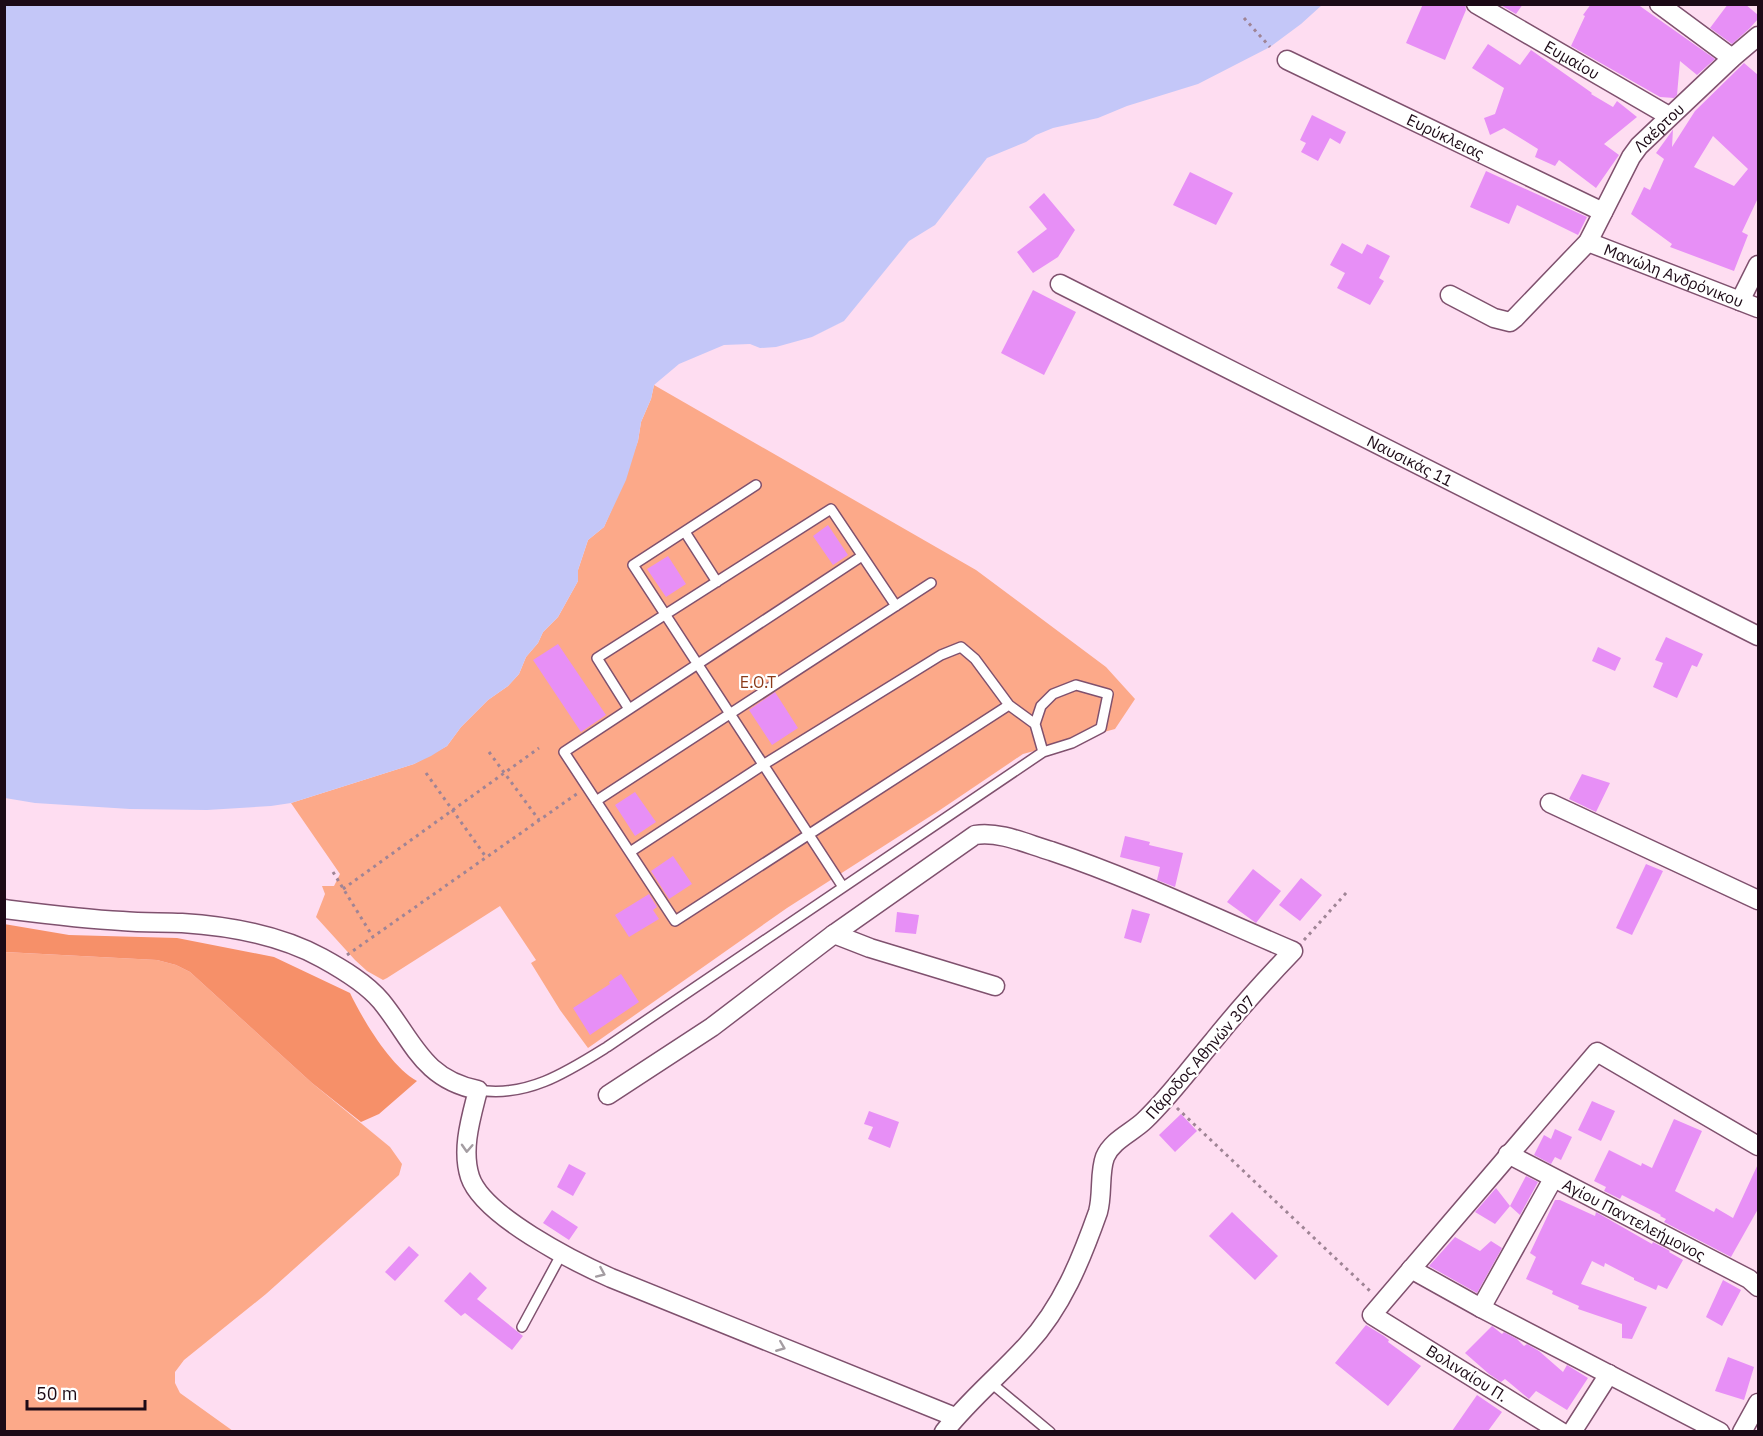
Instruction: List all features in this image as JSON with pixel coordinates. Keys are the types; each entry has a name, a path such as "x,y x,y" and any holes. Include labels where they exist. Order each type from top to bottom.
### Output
{"street":[{"name":"Ευμαίου","path":"1476,4 1669,116"},
{"path":"1659,4 1732,58"},
{"name":"Λαέρτου","path":"1450,295 1494,318 1510,322 1564,270 1588,242 1631,157 1646,138 1758,36"},
{"name":"Ευρύκλειας","path":"1287,60 1603,212"},
{"name":"Μανώλη Ανδρόνικου","path":"1588,242 1758,308"},
{"path":"1740,301 1758,265"},
{"name":"Ναυσικάς 11","path":"1060,284 1758,636"},
{"path":"1550,802 1758,900"},
{"path":"608,1095 712,1027 834,934 975,834 984,833 1018,840 1122,877 1293,951"},
{"path":"4,909 120,921 182,923 238,930 289,944 331,964 362,984 378,998 415,1048 438,1074 456,1085 478,1090 466,1149 467,1165 473,1183 486,1201 500,1213 584,1266 950,1424"},
{"path":"834,934 870,948 995,986"},
{"name":"Πάροδος Αθηνών 307","path":"950,1424 1028,1344 1064,1294 1098,1212 1102,1196 1103,1163 1107,1153 1167,1098 1223,1028 1293,951"},
{"path":"1377,1309 1597,1052 1758,1146"},
{"name":"Αγίου Παντελεήμονος","path":"1508,1154 1749,1279 1758,1287"},
{"path":"1481,1308 1553,1179"},
{"path":"1411,1269 1481,1308 1720,1431"},
{"name":"Βολιναίου Π.","path":"1377,1309 1561,1431"},
{"path":"1572,1431 1609,1374"},
{"path":"1742,1431 1758,1403"}],"lane":[{"path":"756,485 633,565 843,887"},
{"path":"629,709 597,658 831,509 896,606"},
{"path":"685,532 717,582"},
{"path":"862,556 564,752 675,921 1009,705"},
{"path":"596,801 931,583"},
{"path":"630,852 763,765 941,655 961,646 975,659 1009,705 1035,724"},
{"path":"478,1090 509,1092 527,1088 555,1077 607,1047 1043,752 1072,743 1101,729 1108,694 1076,685 1053,694 1041,706 1035,724 1043,752"},
{"path":"522,1327 562,1253"},
{"path":"990,1382 1050,1431"}],"path":[{"path":"1245,18 1270,47"},
{"path":"343,889 539,748"},
{"path":"489,752 539,820"},
{"path":"426,773 486,857"},
{"path":"331,964 586,787"},
{"path":"333,872 373,937"},
{"path":"1293,951 1347,892"},
{"path":"1167,1098 1377,1309"}],"green space":[{"name":"E.O.T","path":"654,385 976,570 1106,667 1135,699 1115,729 1023,754 787,908 588,1048 560,1010 531,963 536,960 500,906 383,980 367,971 316,917 325,894 322,886 334,886 340,874 291,803 414,764 447,746 461,727 488,700 508,686 519,674 526,657 538,643 543,632 558,617 578,581 578,570 588,540 604,527 638,441 641,422 651,399"},
{"path":"4,952 157,960 190,972 312,1083 390,1147 402,1164 399,1175 266,1294 184,1360 175,1372 175,1383 180,1393 233,1431 5,1431"}],"shaded area":[{"path":"4,924 69,935 177,938 274,957 350,993 370,1029 388,1054 397,1065 417,1081 379,1114 361,1122 312,1083 190,972 157,960 5,952"}],"water":[{"path":"4,5 1322,5 1270,47 1198,84 1127,106 1098,118 1053,128 987,158 935,225 909,241 844,321 812,337 776,347 760,348 750,344 724,345 679,364 654,385 651,399 641,422 638,441 626,480 604,527 588,540 578,570 578,581 558,617 543,632 538,643 526,657 519,674 461,727 447,746 414,764 291,803 207,810 130,809 35,803 5,798"}],"building":[{"path":"1423,4 1465,4 1466,10 1445,60 1406,43"},
{"path":"1499,4 1523,4 1516,14"},
{"path":"1591,4 1637,4 1715,59 1697,75 1680,61 1677,95 1674,98 1660,97 1571,46 1585,16 1583,15"},
{"path":"1728,4 1745,4 1758,15 1758,19 1732,44 1710,28"},
{"path":"1488,44 1520,65 1531,50 1591,94 1613,107 1617,101 1637,117 1604,144 1619,155 1596,188 1559,160 1555,166 1535,157 1538,149 1504,128 1490,135 1484,118 1495,114 1504,88 1472,68"},
{"path":"1744,63 1758,75 1758,198 1742,232 1748,235 1734,271 1670,247 1672,244 1631,214 1644,187 1650,190 1664,159 1656,153 1673,129 1672,147 1695,111","holes":["1713,136 1748,169 1734,186 1694,167"]},
{"path":"1312,115 1346,132 1340,144 1330,138 1318,161 1301,152 1306,143 1300,140"},
{"path":"1486,171 1587,217 1578,235 1517,205 1509,224 1470,207"},
{"path":"1190,172 1233,193 1216,225 1173,205"},
{"path":"1044,193 1075,230 1058,257 1033,273 1017,252 1047,229 1029,207"},
{"path":"1342,243 1362,254 1367,244 1390,256 1379,278 1384,281 1370,305 1337,288 1345,273 1330,265"},
{"path":"1033,290 1076,312 1044,375 1001,353"},
{"path":"828,525 848,555 833,565 813,536"},
{"path":"668,556 686,584 666,597 647,569"},
{"path":"1666,637 1703,654 1697,667 1692,665 1677,698 1653,687 1663,663 1655,660"},
{"path":"558,644 606,715 581,732 533,660"},
{"path":"1598,647 1621,658 1615,671 1592,661"},
{"path":"775,692 798,728 772,745 749,710"},
{"path":"1582,774 1610,783 1596,812 1569,799"},
{"path":"635,792 656,822 635,836 615,805"},
{"path":"1125,836 1150,842 1149,845 1183,853 1175,887 1157,880 1160,867 1120,857"},
{"path":"673,856 692,884 669,899 651,871"},
{"path":"1646,864 1663,871 1632,935 1616,928"},
{"path":"1253,869 1281,891 1256,923 1227,902"},
{"path":"1301,878 1322,895 1300,921 1279,905"},
{"path":"649,894 657,907 653,910 659,919 629,937 615,915"},
{"path":"1132,909 1150,914 1141,943 1124,938"},
{"path":"897,912 919,915 916,934 895,932"},
{"path":"621,974 639,1002 590,1035 573,1008 610,984 609,982"},
{"path":"1592,1101 1615,1111 1601,1141 1578,1130"},
{"path":"869,1111 899,1122 890,1148 868,1139 873,1127 864,1124"},
{"path":"1181,1114 1197,1131 1175,1152 1159,1135"},
{"path":"1674,1119 1702,1131 1675,1191 1714,1212 1716,1208 1733,1218 1758,1164 1758,1209 1731,1257 1664,1222 1666,1219 1661,1215 1622,1195 1620,1199 1604,1191 1606,1187 1594,1181 1609,1150 1641,1166 1642,1163 1652,1168"},
{"path":"1555,1129 1572,1137 1561,1160 1555,1157 1551,1164 1534,1155 1544,1135 1551,1139"},
{"path":"569,1164 586,1173 573,1196 557,1187"},
{"path":"1526,1176 1538,1182 1520,1215 1510,1206"},
{"path":"1496,1188 1510,1206 1495,1224 1475,1212"},
{"path":"1555,1200 1560,1200 1595,1216 1596,1212 1683,1260 1667,1289 1658,1285 1656,1290 1605,1263 1604,1267 1592,1261 1581,1284 1647,1307 1632,1339 1622,1338 1622,1324 1578,1309 1579,1306 1552,1294 1553,1291 1526,1279 1536,1257 1530,1253"},
{"path":"552,1210 578,1227 569,1240 543,1223"},
{"path":"1232,1212 1278,1256 1255,1280 1209,1236"},
{"path":"1455,1237 1480,1251 1491,1241 1502,1248 1477,1293 1429,1266"},
{"path":"409,1246 419,1255 395,1281 385,1272"},
{"path":"470,1272 487,1288 477,1299 523,1336 512,1350 465,1313 461,1316 444,1301"},
{"path":"1723,1280 1741,1290 1722,1326 1706,1317"},
{"path":"1366,1325 1384,1336 1389,1340 1388,1342 1421,1366 1388,1406 1335,1363"},
{"path":"1492,1326 1502,1334 1504,1332 1517,1339 1524,1346 1527,1344 1539,1351 1563,1372 1567,1365 1588,1378 1567,1410 1536,1391 1529,1399 1505,1379 1501,1382 1489,1374 1465,1353"},
{"path":"1728,1357 1754,1367 1744,1400 1715,1391"},
{"path":"1477,1395 1502,1412 1488,1431 1452,1431"}]}
